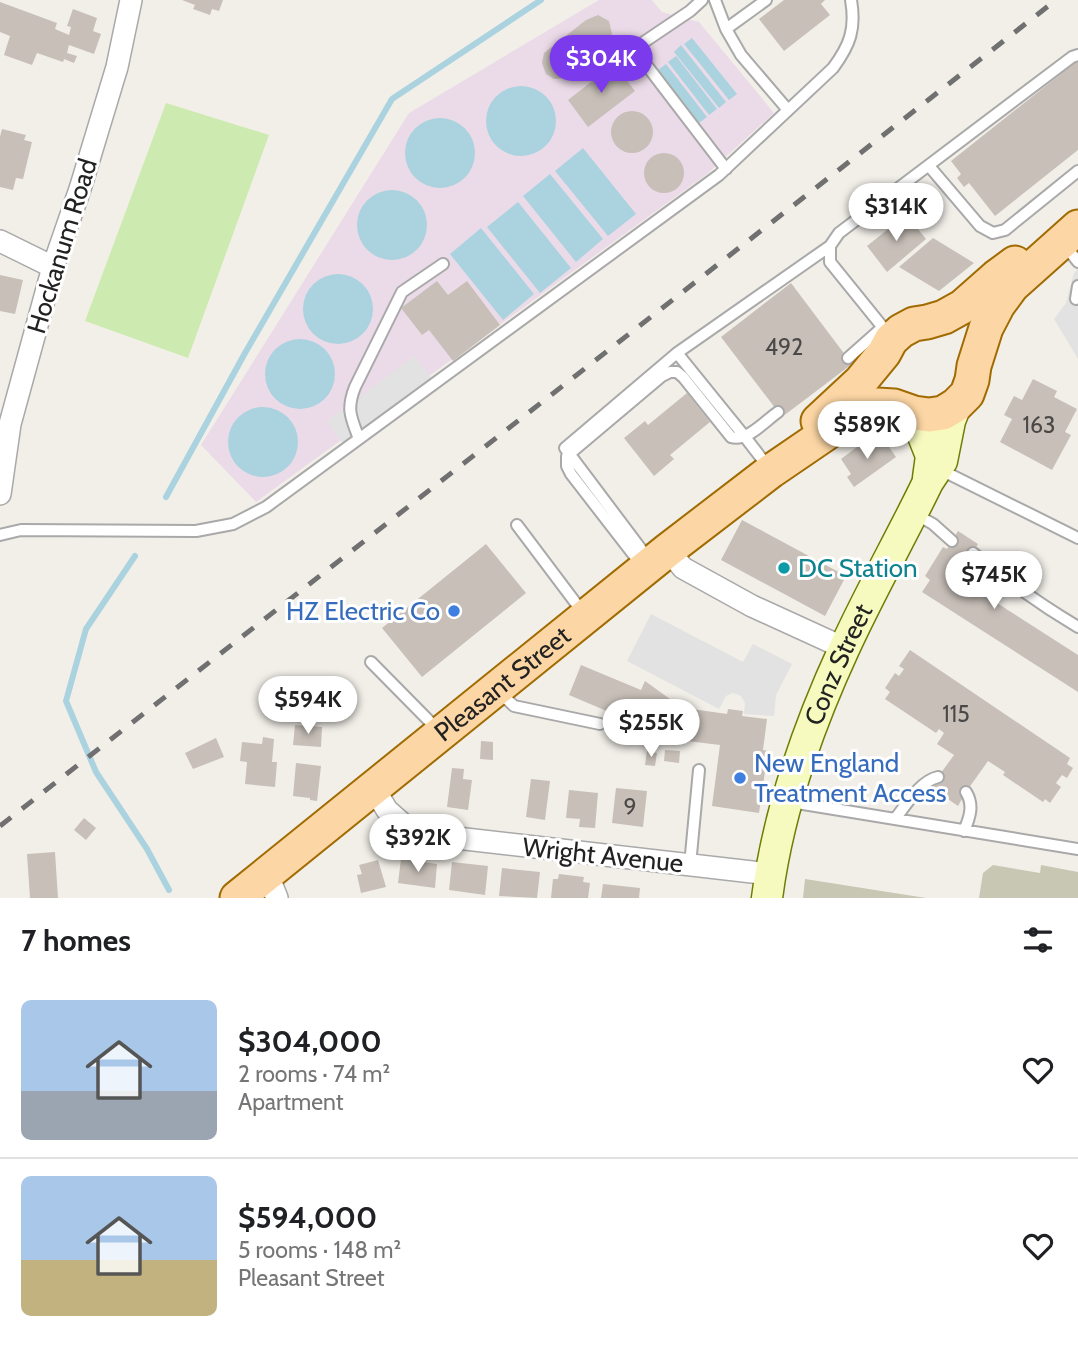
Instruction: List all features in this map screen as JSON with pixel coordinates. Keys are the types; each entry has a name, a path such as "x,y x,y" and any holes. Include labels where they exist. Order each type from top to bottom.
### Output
{"main road":[{"path":"911,412 890,396 883,382 881,367 897,335 944,317 962,307 996,277 1074,237"},
{"path":"956,405 967,394 986,328 998,305 1012,286 1074,237"},
{"path":"897,335 941,324 964,341 974,366"},
{"name":"Pleasant Street","path":"771,471 825,413 860,382 897,335"},
{"name":"Pleasant Street","path":"237,898 272,885 373,787 771,471 855,414 877,405 894,406 929,415 956,405"},
{"name":"Conz Street","path":"769,886 788,801 811,727 844,648 912,513 942,461 956,405"},
{"name":"Conz Street","path":"911,412 931,456 932,475"}],"street":[{"name":"Hockanum Road","path":"0,494 5,423 117,67 131,4"},
{"path":"0,241 53,267"},
{"path":"655,561 682,568 752,606 844,648"},
{"name":"Wright Avenue","path":"373,787 387,810 413,833 690,865 769,886"}],"lane":[{"path":"702,0 637,49 638,54 726,169"},
{"path":"715,0 726,29 741,55 788,110"},
{"path":"726,29 766,0"},
{"path":"0,535 21,530 196,531 233,524 266,508 726,169 833,68 850,41 853,14 851,0"},
{"path":"569,454 565,448 677,353 830,246 839,233 1078,55"},
{"path":"929,166 980,226 993,233 1005,230 1078,171"},
{"path":"830,246 831,262 897,335 848,358"},
{"path":"359,439 349,412 355,387 402,292 443,264"},
{"path":"1076,299 1078,286"},
{"path":"677,353 771,471"},
{"path":"655,561 571,474 566,466 567,456 670,372 677,372 683,377 731,437 745,437 778,412"},
{"path":"932,475 1078,538"},
{"path":"912,513 933,524 952,541"},
{"path":"517,525 586,616"},
{"path":"973,553 1004,578 1078,627"},
{"path":"371,662 441,733"},
{"path":"496,689 514,706 600,724"},
{"path":"690,865 699,771"},
{"path":"895,819 924,784 938,776"},
{"path":"964,831 970,817 971,804 965,792"},
{"path":"788,801 1078,849"}],"shaded area":[{"path":"599,0 652,0 662,12 699,22 774,113 707,174 256,502 201,445 409,113"},
{"path":"1078,269 1078,359 1054,319 1066,303 1074,273"},
{"path":"415,356 439,389 350,454 327,421"},
{"path":"651,614 743,662 753,644 792,664 776,695 774,716 744,714 745,703 741,696 733,693 726,696 719,709 627,661"},
{"path":"993,865 1040,873 1041,865 1078,872 1078,898 979,898 983,873"},
{"path":"805,879 926,898 803,898"}],"green space":[{"path":"166,103 269,135 188,358 85,321"}],"water":[{"path":"692,38 737,94 729,100 684,44"},
{"path":"681,45 726,102 719,108 674,52"},
{"path":"676,56 717,109 709,115 668,62"},
{"path":"666,64 707,117 699,123 658,70"},
{"path":"521,86 546,96 556,121 546,146 521,156 496,146 486,121 496,96"},
{"path":"440,118 465,128 475,153 465,178 440,188 415,178 405,153 415,128"},
{"path":"583,148 636,214 608,236 555,171"},
{"path":"550,174 603,239 576,262 523,196"},
{"path":"392,190 417,200 427,225 417,250 392,260 367,250 357,225 367,200"},
{"path":"518,202 571,268 540,293 487,227"},
{"path":"481,228 534,294 503,320 450,254"},
{"path":"338,274 363,284 373,309 363,334 338,344 313,334 303,309 313,284"},
{"path":"300,339 325,349 335,374 325,399 300,409 275,399 265,374 275,349"},
{"path":"263,407 288,417 298,442 288,467 263,477 238,467 228,442 238,417"}],"building":[{"path":"182,0 223,0 219,11 212,9 210,15 193,9 195,5"},
{"path":"784,0 825,0 821,4 830,15 784,51 759,19"},
{"path":"0,2 57,23 55,29 69,35 71,27 67,26 73,9 97,18 93,31 101,34 94,54 69,45 67,53 77,56 74,63 37,53 32,65 4,55 10,36 0,32"},
{"path":"598,15 609,21 612,34 606,46 565,78 554,79 546,74 542,63 544,53 586,20"},
{"path":"1077,61 1078,150 995,216 969,183 964,187 957,178 961,174 951,161"},
{"path":"614,64 635,91 588,127 568,100"},
{"path":"632,111 647,117 653,132 647,147 632,153 617,147 611,132 617,117"},
{"path":"2,129 26,135 24,140 32,142 23,179 16,178 13,190 0,187"},
{"path":"664,153 672,154 678,159 683,165 683,181 678,187 672,192 664,193 656,192 650,187 645,181 644,173 645,165 650,159 656,154"},
{"path":"902,218 905,222 910,219 926,239 887,272 867,246"},
{"path":"933,238 974,263 939,291 899,267"},
{"path":"0,275 23,280 15,314 0,311"},
{"path":"437,281 448,295 467,281 500,325 453,361 429,330 422,335 401,308"},
{"path":"791,283 852,364 782,417 721,337"},
{"path":"1033,379 1057,391 1054,397 1077,409 1065,432 1071,435 1052,470 1000,442 1012,419 1004,415 1014,396 1022,400"},
{"path":"687,393 710,422 670,455 674,459 654,476 624,438 645,421 648,425"},
{"path":"882,437 896,457 854,487 847,477 851,474 841,459 861,444 865,449"},
{"name":"DC Station","path":"742,520 846,576 825,616 721,560"},
{"path":"958,531 978,544 969,560 994,576 983,594 1078,655 1078,692 922,592 930,580 925,576 943,547 947,549"},
{"name":"HZ Electric Co","path":"486,544 526,593 422,677 382,628"},
{"path":"910,650 1070,758 1067,764 1073,768 1067,778 1062,775 1056,783 1061,787 1050,803 1045,799 1043,802 1003,775 1005,772 988,761 958,806 932,788 954,755 937,744 944,733 939,729 936,733 885,699 890,692 885,688 895,673 899,676 904,669 899,666"},
{"path":"581,665 641,690 645,681 670,699 650,746 613,741 623,718 569,695"},
{"name":"New England Treatment Access","path":"692,709 727,714 728,709 743,711 742,716 767,719 763,750 768,751 759,813 712,806 720,745 687,741"},
{"path":"295,725 322,727 321,747 293,745"},
{"path":"263,737 274,739 272,762 277,762 275,787 245,784 247,762 240,761 242,742 262,744"},
{"path":"216,738 224,757 193,769 185,753"},
{"path":"481,741 493,742 493,760 480,759"},
{"path":"665,750 680,751 679,763 664,761"},
{"path":"647,751 657,753 655,766 645,765"},
{"path":"296,763 321,766 317,801 293,796"},
{"path":"452,768 464,769 463,779 472,780 468,810 447,807"},
{"path":"531,779 550,781 545,820 526,817"},
{"path":"616,788 647,791 643,827 612,823"},
{"path":"569,790 598,793 595,828 579,827 580,819 566,818"},
{"path":"84,818 96,828 86,840 74,830"},
{"path":"55,852 58,898 30,898 27,854"},
{"path":"401,859 437,864 435,888 398,883"},
{"path":"378,860 386,887 361,893 357,875 362,874 359,865"},
{"path":"452,862 488,866 485,895 449,890"},
{"path":"502,868 540,872 537,898 499,896"},
{"path":"559,874 584,877 583,882 590,883 588,898 551,898 553,879 558,879"},
{"path":"603,884 640,888 639,898 601,898"}],"waterway":[{"path":"166,497 245,353 392,99 541,0"},
{"path":"135,556 86,629 66,701 96,772 147,849 169,890"}],"railway":[{"path":"0,826 1056,0"}],"place":[{"name":"DC Station","path":"784,568"},
{"name":"HZ Electric Co","path":"454,611"},
{"name":"New England Treatment Access","path":"740,778"}]}
